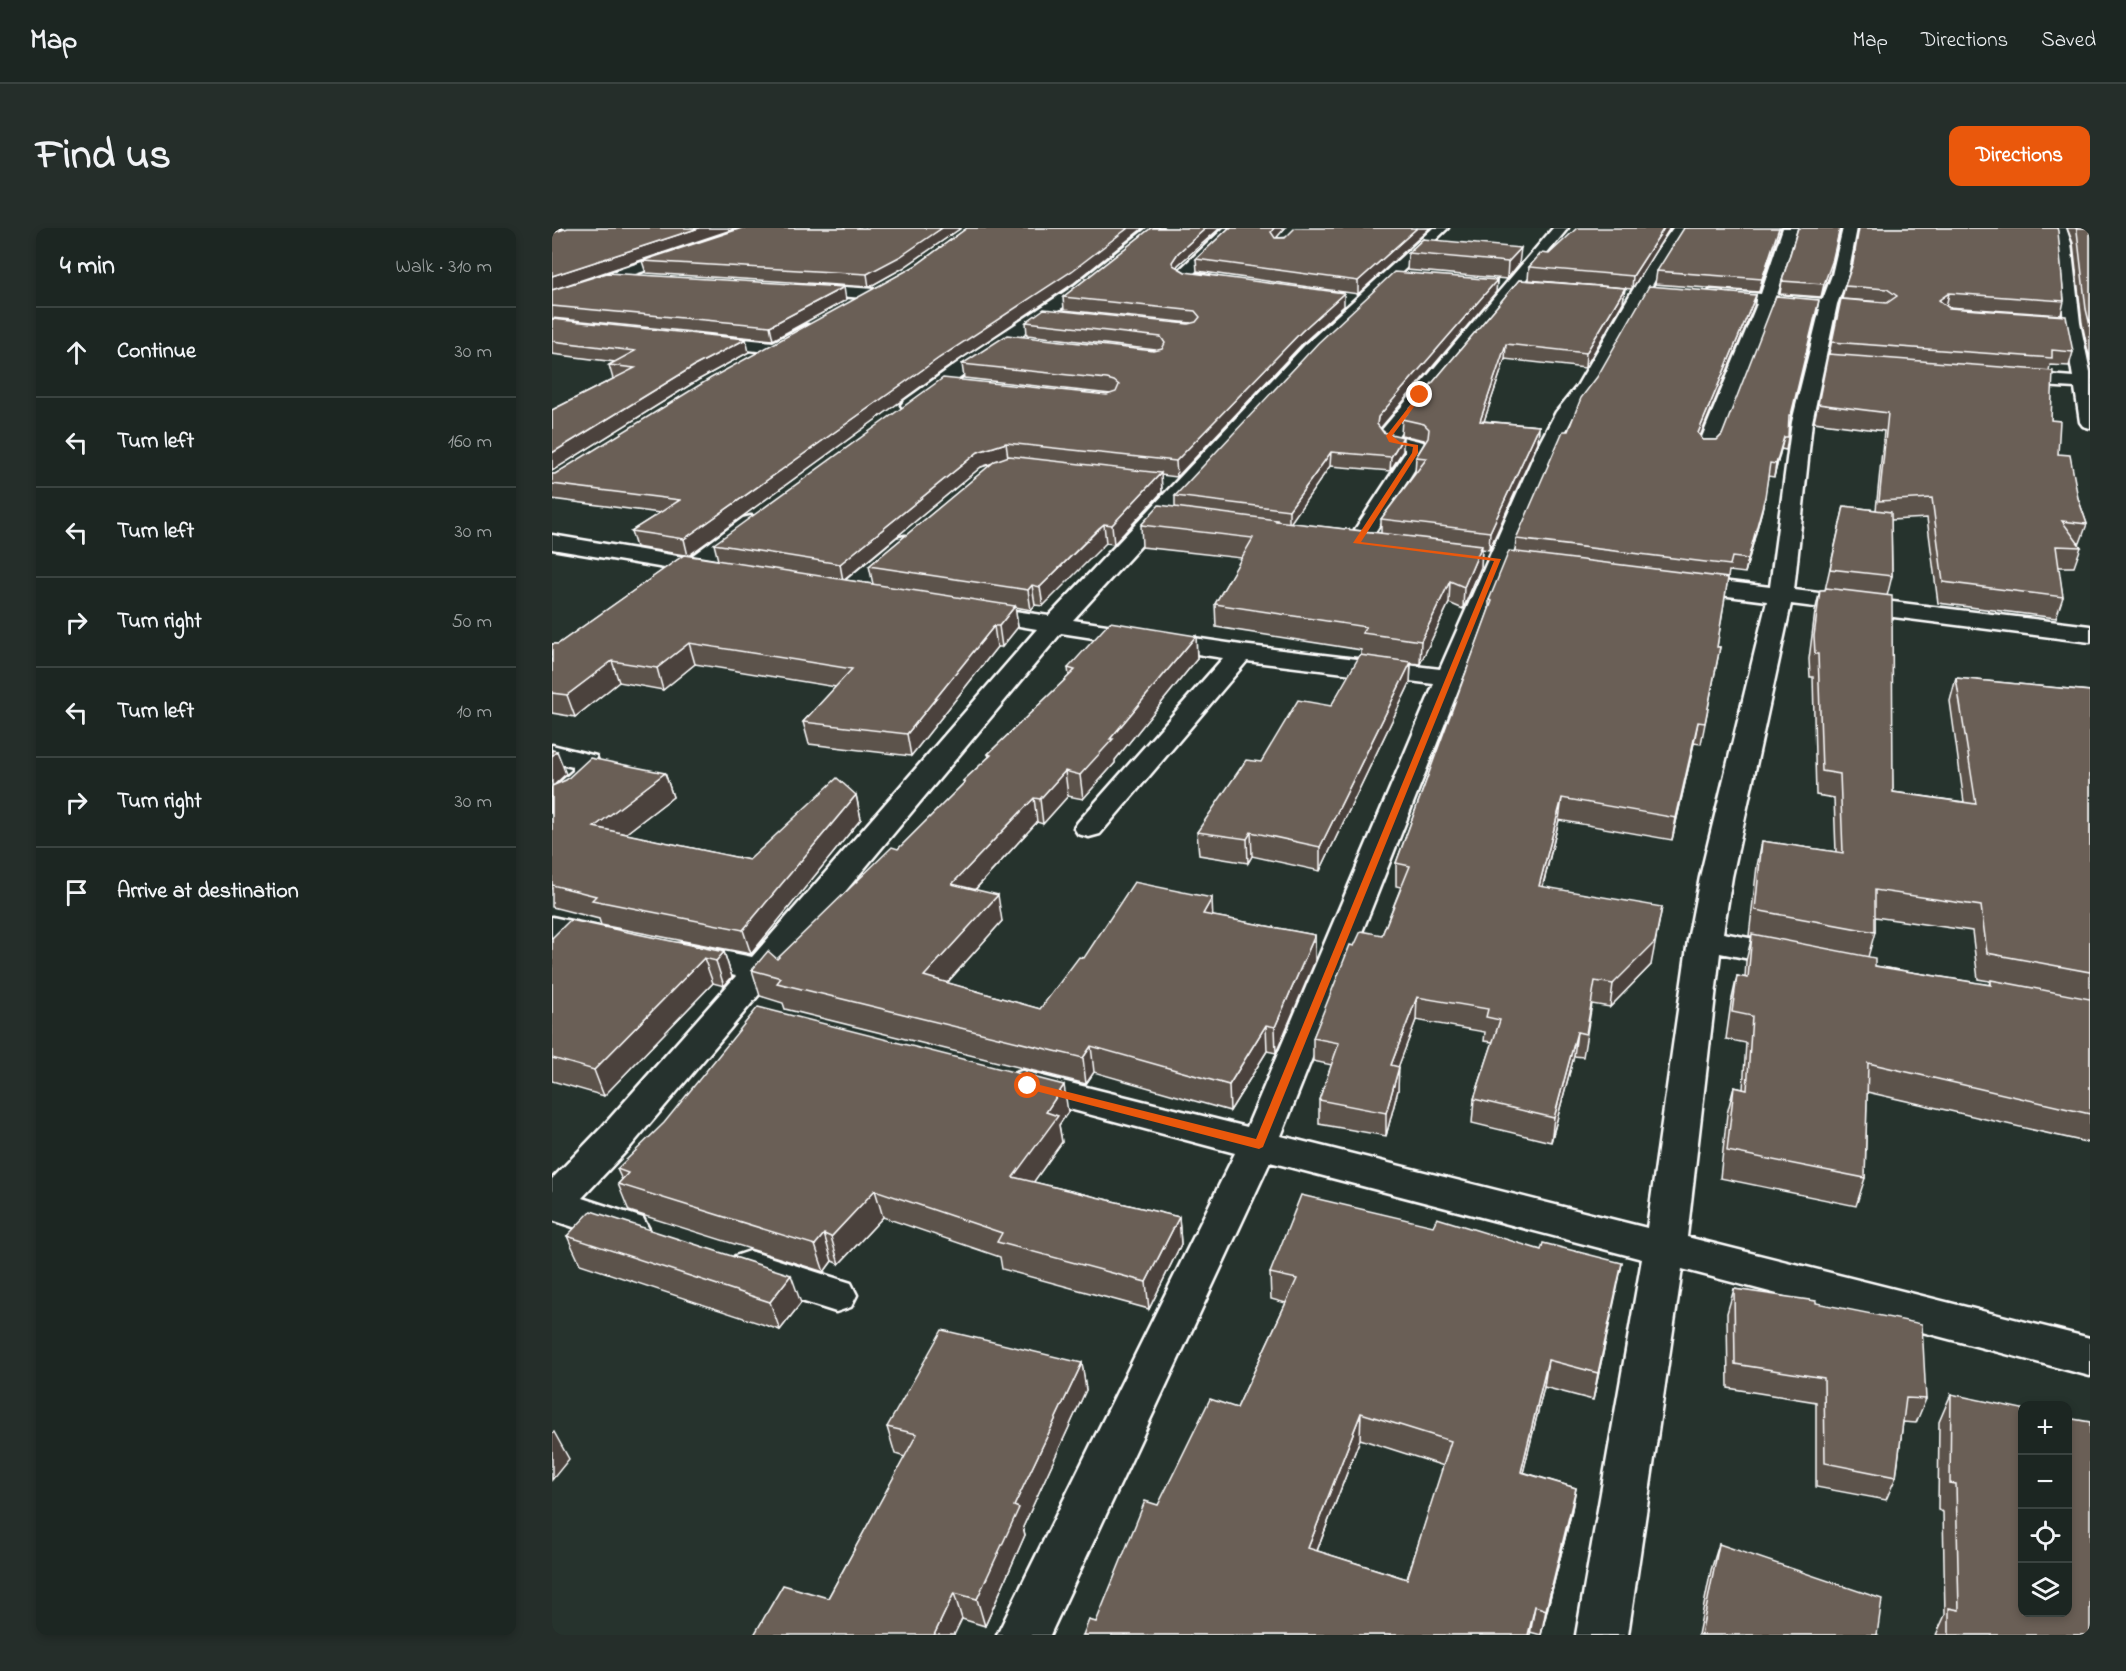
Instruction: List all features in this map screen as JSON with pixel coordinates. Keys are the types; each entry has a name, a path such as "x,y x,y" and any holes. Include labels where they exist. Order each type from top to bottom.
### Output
{"street":[{"path":"552,297 758,228"},
{"path":"893,419 940,384 1081,288 1155,228"},
{"path":"1232,228 1183,275 1198,280 1244,286"},
{"path":"665,1241 552,1204 616,1136 744,1014 761,970 1054,625 1168,518 1172,485 1310,350 1350,300 1400,277 1441,228"},
{"path":"1357,543 1415,453 1416,446 1391,440 1390,432 1561,228"},
{"path":"1023,1635 1259,1144 1498,559 1552,437 1566,412 1585,388 1680,228"},
{"path":"1708,447 1767,300 1790,228"},
{"path":"1602,1635 1665,1248 1705,940 1716,877 1780,595 1802,422 1840,305 1840,275 1850,228"},
{"path":"2068,238 2069,300 2086,384 2090,422"},
{"path":"609,278 655,281"},
{"path":"844,310 892,284"},
{"path":"1489,284 1534,288"},
{"path":"787,288 874,294"},
{"path":"1698,294 1840,305"},
{"path":"2069,300 2090,302"},
{"path":"1042,315 1065,318"},
{"path":"744,364 825,321"},
{"path":"2049,322 2072,323"},
{"path":"681,338 776,348"},
{"path":"1005,340 1028,342"},
{"path":"1990,376 2086,384"},
{"path":"940,384 963,386"},
{"path":"693,566 769,510"},
{"path":"847,592 918,532"},
{"path":"1333,540 1380,546"},
{"path":"552,542 748,575"},
{"path":"1663,580 2090,634"},
{"path":"825,588 870,595"},
{"path":"950,608 1241,653 1450,678"},
{"path":"1089,828 1241,653"},
{"path":"552,753 586,762 588,772 578,783 552,803"},
{"path":"552,927 761,970"},
{"path":"1705,940 1822,963"},
{"path":"993,1077 2090,1357"},
{"path":"711,1255 836,1295"}],"building":[{"path":"568,228 699,228 552,276 552,233"},
{"path":"742,228 942,228 901,256 867,274 642,261"},
{"path":"967,228 1128,228 1072,271 939,358 684,539 631,531 680,500 552,484 552,474 711,378 915,266"},
{"path":"1151,228 1206,228 1178,253 1172,262 1185,272 1344,293 1302,331 1176,461 1006,443 978,452 840,564 714,544 943,378 1107,395 1116,392 1119,385 1107,379 962,364 1007,335 1154,351 1162,349 1165,343 1161,337 1026,322 1044,309 1188,324 1196,322 1200,317 1195,311 1063,297"},
{"path":"1229,228 1274,228 1271,232 1275,238 1285,238 1295,228 1417,228 1358,281 1196,259"},
{"path":"1577,228 1664,228 1633,276 1529,267 1541,253 1549,254"},
{"path":"1684,228 1779,228 1762,279 1657,271"},
{"path":"1798,228 1840,228 1824,284 1782,281"},
{"path":"1859,228 2057,228 2064,301 1949,293 1939,300 1949,308 2066,316 2073,352 2052,350 2052,358 1832,342 1841,299 1887,303 1897,296 1887,289 1845,286 1853,263"},
{"path":"2076,228 2090,228 2090,326 2086,309"},
{"path":"1423,239 1521,248 1508,262 1408,253"},
{"path":"1394,272 1497,280 1378,417 1377,424 1383,432 1403,437 1391,457 1331,452 1289,510 1175,496 1318,343"},
{"path":"607,273 844,287 770,326 552,306 552,290"},
{"path":"1519,280 1625,288 1586,353 1506,344 1480,421 1539,426 1490,532 1381,519 1427,458 1416,457 1428,438 1429,429 1424,424 1402,419"},
{"path":"1649,286 1756,295 1698,433 1703,440 1717,440 1722,435 1776,296 1819,300 1791,415 1789,415 1788,437 1784,437 1776,464 1770,463 1765,497 1748,559 1732,557 1730,565 1516,539 1563,431 1568,431 1581,398 1597,377"},
{"path":"552,319 746,339 694,366 552,453 552,410 635,368 609,365 635,351 552,341"},
{"path":"1828,354 2053,371 2051,420 2060,421 2058,454 2070,455 2078,498 2087,524 2062,521 2081,547 2056,546 2063,597 1943,582 1932,498 1879,501 1888,413 1818,404"},
{"path":"1009,456 1161,473 1112,525 1104,524 1099,528 1040,587 1032,585 1028,590 869,566 995,461"},
{"path":"1159,505 1482,545 1464,587 1450,581 1421,641 1362,633 1366,627 1215,604 1253,538 1141,525"},
{"path":"1844,506 1891,512 1892,576 1830,569"},
{"path":"1509,551 1728,578 1717,647 1720,647 1705,723 1698,722 1676,818 1562,798 1539,886 1662,907 1655,942 1613,984 1595,981 1586,1034 1577,1032 1554,1118 1474,1099 1500,1020 1486,1017 1488,1009 1417,997 1391,1065 1399,1067 1386,1113 1319,1100 1339,1043 1313,1038 1350,945 1354,946 1361,931 1382,935 1410,866 1396,863 1492,601 1489,600"},
{"path":"684,555 1015,606 999,626 994,626 907,734 803,722 852,669 689,643 657,668 612,661 567,695 552,693 552,644 558,644"},
{"path":"1826,588 1892,596 1893,792 1976,804 1956,678 2090,691 2090,972 1987,953 1981,906 1875,890 1875,932 1755,910 1762,841 1843,853 1840,774 1822,771 1818,654 1815,654 1814,636 1820,590"},
{"path":"1110,622 1196,636 1110,739 1113,739 1080,775 1065,771 1040,799 1034,798 952,884 998,895 924,976 1040,1009 1079,957 1084,958 1134,882 1212,898 1203,914 1315,935 1275,1027 1266,1025 1229,1085 1091,1046 1083,1058 777,983 781,978 752,970 768,951 777,959 892,847 898,849 991,755 988,754 1075,670 1068,668"},
{"path":"1360,655 1411,662 1320,847 1251,832 1247,839 1197,832 1246,760 1261,762 1298,700 1331,706"},
{"path":"590,758 665,773 594,827 749,860 837,778 856,795 743,930 592,900 596,896 552,885 552,786 566,780"},
{"path":"570,920 724,952 716,961 704,958 594,1070 552,1058 552,938"},
{"path":"1752,934 1875,958 1875,966 1991,985 1991,980 2090,999 2090,1114 1868,1063 1865,1178 1727,1151 1734,1087 1747,1090 1752,1016 1732,1012 1737,976 1748,978"},
{"path":"758,1007 1064,1085 1046,1112 1058,1116 1013,1177 1179,1217 1146,1282 997,1242 1002,1233 875,1190 831,1237 824,1234 815,1245 618,1184 628,1173 617,1169 664,1123"},
{"path":"1301,1195 1433,1226 1437,1218 1541,1250 1543,1243 1622,1263 1598,1373 1548,1360 1521,1472 1576,1488 1546,1610 1535,1606 1528,1635 1083,1635 1089,1620 1096,1622 1145,1501 1158,1505 1210,1399 1237,1408 1297,1279 1270,1273","holes":["1361,1413 1451,1441 1407,1579 1308,1548"]},
{"path":"591,1211 791,1275 770,1302 567,1236"},
{"path":"1734,1289 1816,1301 1816,1303 1922,1324 1926,1399 1906,1398 1896,1477 1825,1463 1824,1378 1735,1364"},
{"path":"942,1330 1082,1363 1014,1506 1019,1508 977,1599 954,1593 934,1635 754,1635 783,1585 828,1598 917,1434 887,1427"},
{"path":"1951,1394 2018,1408 2018,1617 2072,1617 2072,1419 2090,1422 2090,1635 1949,1635 1949,1608 1959,1610 1956,1484 1950,1483"},
{"path":"1719,1544 1882,1599 1877,1635 1701,1635"}],"route":[{"path":"1028,1086 1259,1144 1498,559 1357,543 1415,453 1416,446 1399,443 1391,440 1389,436 1420,395"}]}
